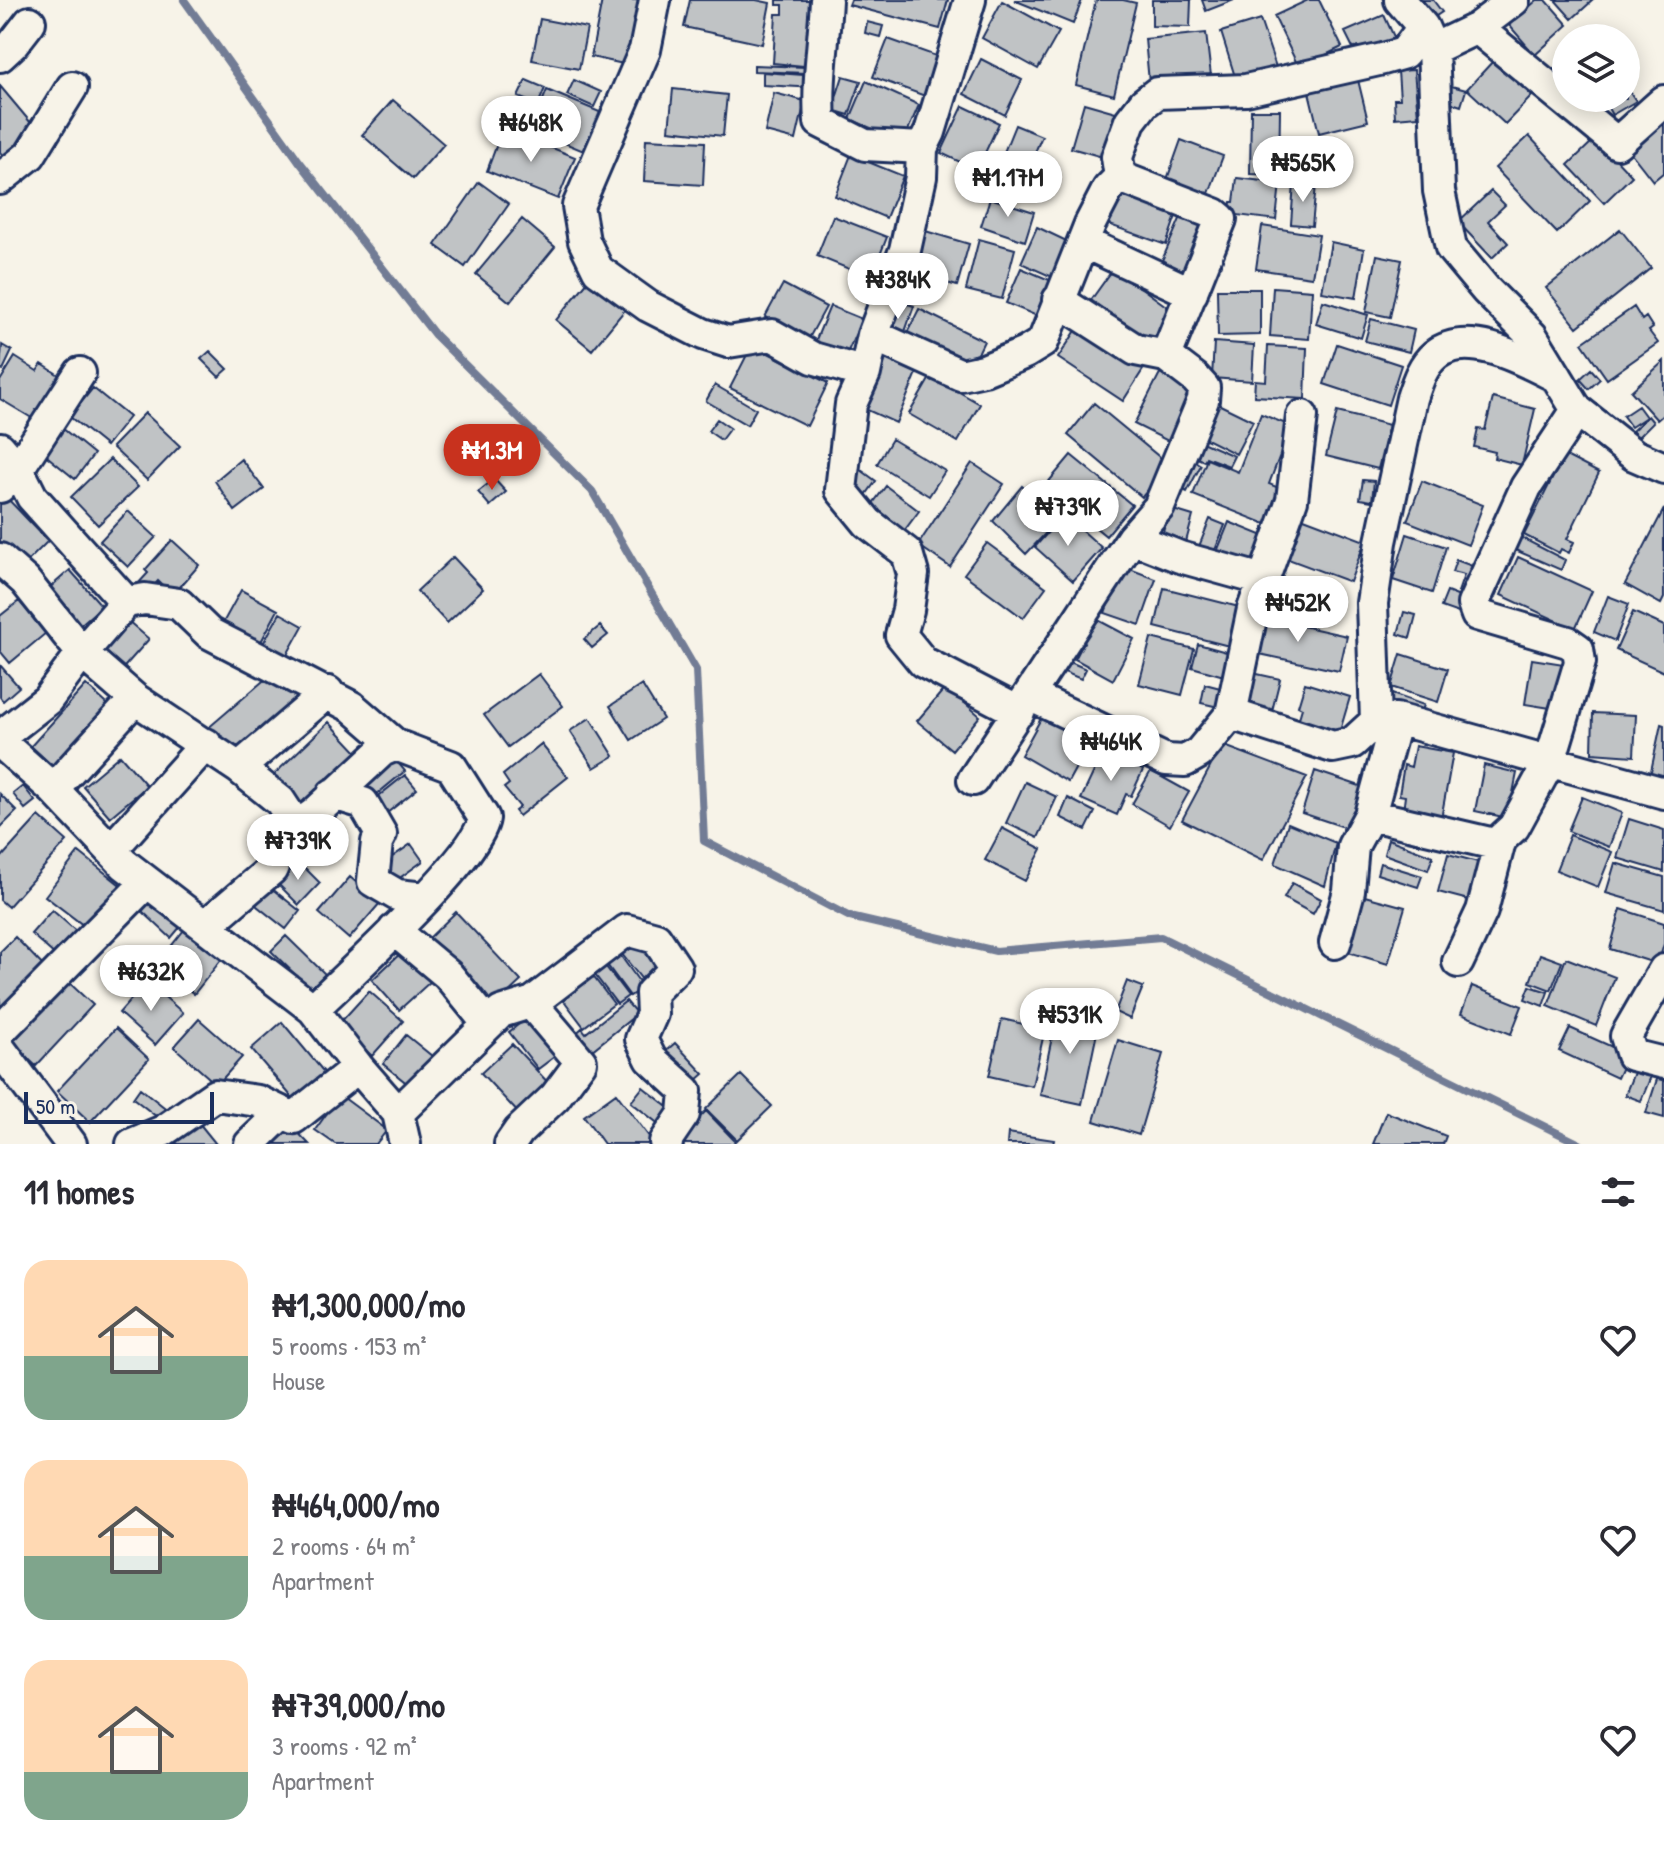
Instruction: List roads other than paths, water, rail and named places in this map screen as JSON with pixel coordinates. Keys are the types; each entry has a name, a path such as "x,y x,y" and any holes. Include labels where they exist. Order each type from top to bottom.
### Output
{"street":[{"path":"655,0 645,50 578,206 584,241 598,270 648,306 703,334 728,342 772,335 813,358 865,373"},
{"path":"826,0 817,91 820,122 865,145 922,148"},
{"path":"970,0 930,132 922,148 921,177 905,250 873,335 865,373 851,404 841,490 868,523 907,553 913,574 901,635 923,662 1166,760 1185,761 1199,753 1231,714 1253,609 1292,500 1302,416"},
{"path":"1400,0 1428,38 1439,191 1451,248 1486,290 1532,336 1577,410 1634,455 1664,468"},
{"path":"1120,177 1117,157 1130,121 1144,103 1157,93 1246,90 1383,59 1404,53 1428,38 1477,28 1514,0"},
{"path":"0,56 30,22"},
{"path":"1477,28 1617,143 1664,101"},
{"path":"0,179 30,155 72,87"},
{"path":"873,335 961,375 998,364 1043,342 1083,242 1108,189 1120,177"},
{"path":"1120,177 1221,219 1166,356"},
{"path":"1083,242 1192,293"},
{"path":"973,780 1132,538 1159,507 1203,400 1204,388 1166,356 1136,350 1058,300"},
{"path":"1335,943 1349,891 1353,846 1370,815 1386,720 1372,603 1381,542 1419,376 1436,354 1464,345 1506,352 1557,377"},
{"path":"80,373 6,468 126,602"},
{"path":"1458,962 1482,911 1502,838 1514,827 1550,761 1580,662 1578,649 1568,642 1477,615 1473,604 1526,487 1577,410"},
{"path":"1132,538 1180,557 1263,580"},
{"path":"0,559 25,581 82,653 135,699 206,744 280,801 297,827"},
{"path":"313,1009 464,856 483,826 484,818 451,766 396,745 352,707 328,692 209,633 179,604 145,599 126,602 47,700 0,740 147,882 313,1009 398,1113 405,1144"},
{"path":"239,768 328,692"},
{"path":"53,789 135,699"},
{"path":"1231,714 1333,747 1352,743 1386,720 1664,793"},
{"path":"111,850 206,744"},
{"path":"205,926 272,869 285,835 314,814 382,751 396,745"},
{"path":"333,794 363,803 381,834 377,842 373,881 397,895 425,898"},
{"path":"1370,815 1499,845"},
{"path":"0,1031 147,882"},
{"path":"394,930 448,975 488,1024"},
{"path":"398,1113 501,1012 533,1002 627,930 656,938 676,968 651,993 652,1014 641,1039 651,1059 686,1091 684,1114 665,1142 667,1144"},
{"path":"1664,970 1626,1036 1632,1055 1664,1063"},
{"path":"510,1144 519,1131 555,1097 581,1062 533,1002"},
{"path":"0,1049 71,1144"},
{"path":"132,1144 163,1131 215,1095 258,1101 294,1118 358,1067"},
{"path":"250,1144 274,1121 273,1109"}],"waterway":[{"path":"184,0 299,161 435,335 592,491 696,670 704,841 850,917 996,951 1161,937 1580,1144"}]}
